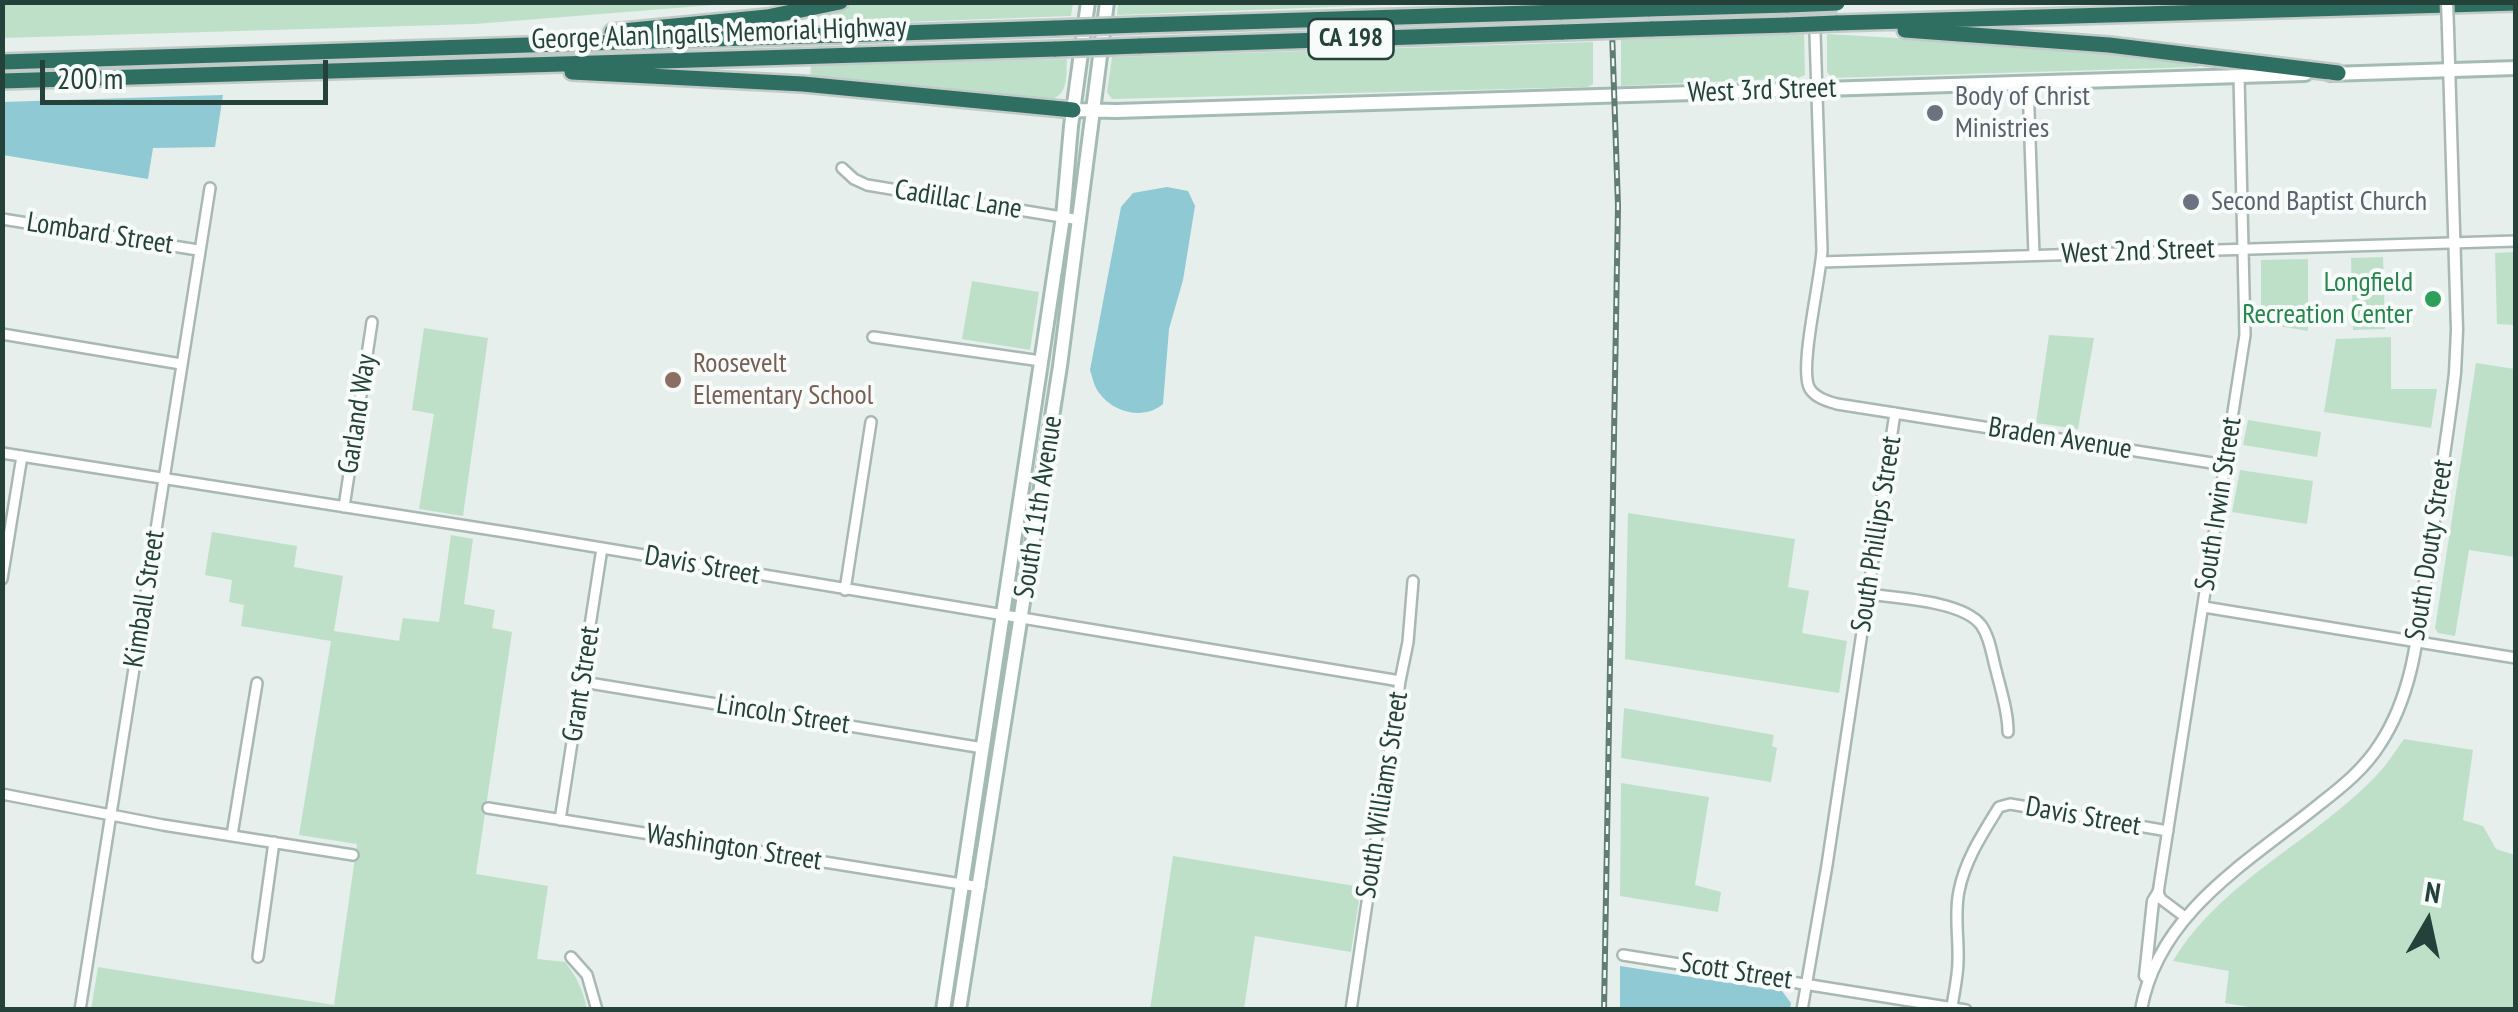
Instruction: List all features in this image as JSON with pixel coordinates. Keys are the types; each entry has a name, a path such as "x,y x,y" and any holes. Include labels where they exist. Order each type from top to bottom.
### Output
{"highway":[{"path":"469,46 767,17 840,2"},
{"path":"1648,9 1721,2"},
{"name":"George Alan Ingalls Memorial Highway","path":"2,62 1848,2"},
{"name":"George Alan Ingalls Memorial Highway","path":"2,81 2516,3"},
{"path":"1839,23 2109,45 2338,73"},
{"path":"473,66 803,84 1073,110"}],"main road":[{"name":"South 11th Avenue","path":"943,1010 1063,217 1088,2"},
{"name":"South 11th Avenue","path":"959,1010 1022,618 1108,2"},
{"name":"West 3rd Street","path":"1073,110 2516,68"}],"street":[{"name":"South Phillips Street","path":"1802,1010 1896,414 1823,400 1808,387 1806,366 1821,262 1814,2"},
{"name":"South Douty Street","path":"2144,992 2161,949 2184,917 2348,781 2373,754 2396,716 2409,677 2455,373 2447,2"},
{"name":"South Irwin Street","path":"2158,893 2245,335 2239,76"},
{"path":"2028,83 2034,255"},
{"name":"Cadillac Lane","path":"842,168 854,180 867,185 1080,220"},
{"name":"Kimball Street","path":"80,1010 210,188"},
{"name":"Lombard Street","path":"2,219 198,250"},
{"name":"West 2nd Street","path":"1821,262 2516,241"},
{"name":"Garland Way","path":"344,507 372,322"},
{"path":"2,334 181,364"},
{"path":"873,336 1041,361"},
{"name":"Braden Avenue","path":"1896,414 2225,465"},
{"path":"846,590 870,422"},
{"name":"Davis Street","path":"2,453 602,548 1400,682"},
{"path":"2,579 22,456"},
{"name":"Grant Street","path":"560,820 602,548"},
{"name":"South Williams Street","path":"1351,1010 1408,642 1412,581"},
{"path":"1868,594 1946,606 1978,621 1986,633 1994,662 2008,716 2008,732"},
{"path":"2204,607 2516,658"},
{"name":"Lincoln Street","path":"583,682 983,748"},
{"path":"232,835 257,683"},
{"path":"2,794 353,855"},
{"name":"Davis Street","path":"1952,1007 1958,961 1959,890 1964,870 1999,807 2010,804 2168,831"},
{"name":"Washington Street","path":"488,808 980,887"},
{"path":"258,957 274,842"},
{"path":"2158,893 2184,917"},
{"path":"2141,1010 2147,945 2158,893"},
{"name":"Scott Street","path":"1624,954 1966,1010"},
{"path":"571,958 587,975 597,1010"}],"green space":[{"path":"857,2 1073,3 1071,16 824,25 823,11"},
{"path":"1118,2 1437,3 1117,15"},
{"path":"2,3 739,3 475,24 3,38"},
{"path":"1804,33 1805,75 1798,78 1621,86 1621,40"},
{"path":"1827,34 2034,46 2198,63 2198,67 1832,78 1827,72"},
{"path":"1593,42 1593,84 1588,87 1112,99 1107,92 1112,57"},
{"path":"1067,59 1063,90 1047,100 810,80 811,65"},
{"path":"2515,252 2515,325 2497,324 2495,253"},
{"path":"2383,257 2385,329 2353,330 2351,258"},
{"path":"2308,259 2308,331 2261,323 2261,260"},
{"path":"972,281 1039,292 1030,350 962,339"},
{"path":"424,328 488,338 463,516 419,509 434,414 412,410"},
{"path":"2049,335 2094,338 2078,429 2036,423"},
{"path":"2391,337 2391,389 2437,389 2431,428 2324,412 2336,339"},
{"path":"2476,363 2515,369 2515,557 2469,550 2455,636 2438,633 2435,628"},
{"path":"2248,420 2321,432 2317,457 2243,445"},
{"path":"2240,470 2313,481 2307,524 2232,512"},
{"path":"1628,513 1795,539 1788,587 1809,591 1802,633 1847,641 1839,693 1625,659"},
{"path":"212,532 297,546 294,567 343,576 334,631 399,641 403,618 439,622 451,535 473,539 464,604 495,610 492,628 512,632 476,874 548,886 537,959 565,962 579,984 587,1009 91,1010 98,967 334,1005 357,844 299,835 331,641 241,626 244,605 229,602 232,580 205,575"},
{"path":"1624,708 1774,735 1772,746 1777,748 1771,782 1621,758"},
{"path":"2404,739 2473,750 2463,820 2483,826 2496,849 2515,855 2515,1009 2267,1010 2225,1003 2229,971 2173,961 2215,909 2346,804 2380,771"},
{"path":"1621,783 1709,797 1695,885 1721,892 1718,912 1620,896"},
{"path":"1173,856 1361,887 1351,952 1255,936 1244,1009 1150,1009"}],"water":[{"path":"223,95 215,147 153,148 148,179 3,155 3,102"},
{"path":"1167,187 1188,191 1195,206 1183,280 1169,329 1163,404 1135,413 1108,402 1095,386 1090,370 1121,207 1133,193"},
{"path":"1620,966 1782,991 1791,1003 1790,1009 1620,1009"}],"railway":[{"path":"1604,1010 1618,206 1611,2"}],"place":[{"name":"Body of Christ Ministries","path":"1935,113"},
{"name":"Second Baptist Church","path":"2191,202"},
{"name":"Longfield Recreation Center","path":"2433,299"},
{"name":"Roosevelt Elementary School","path":"673,380"}]}
